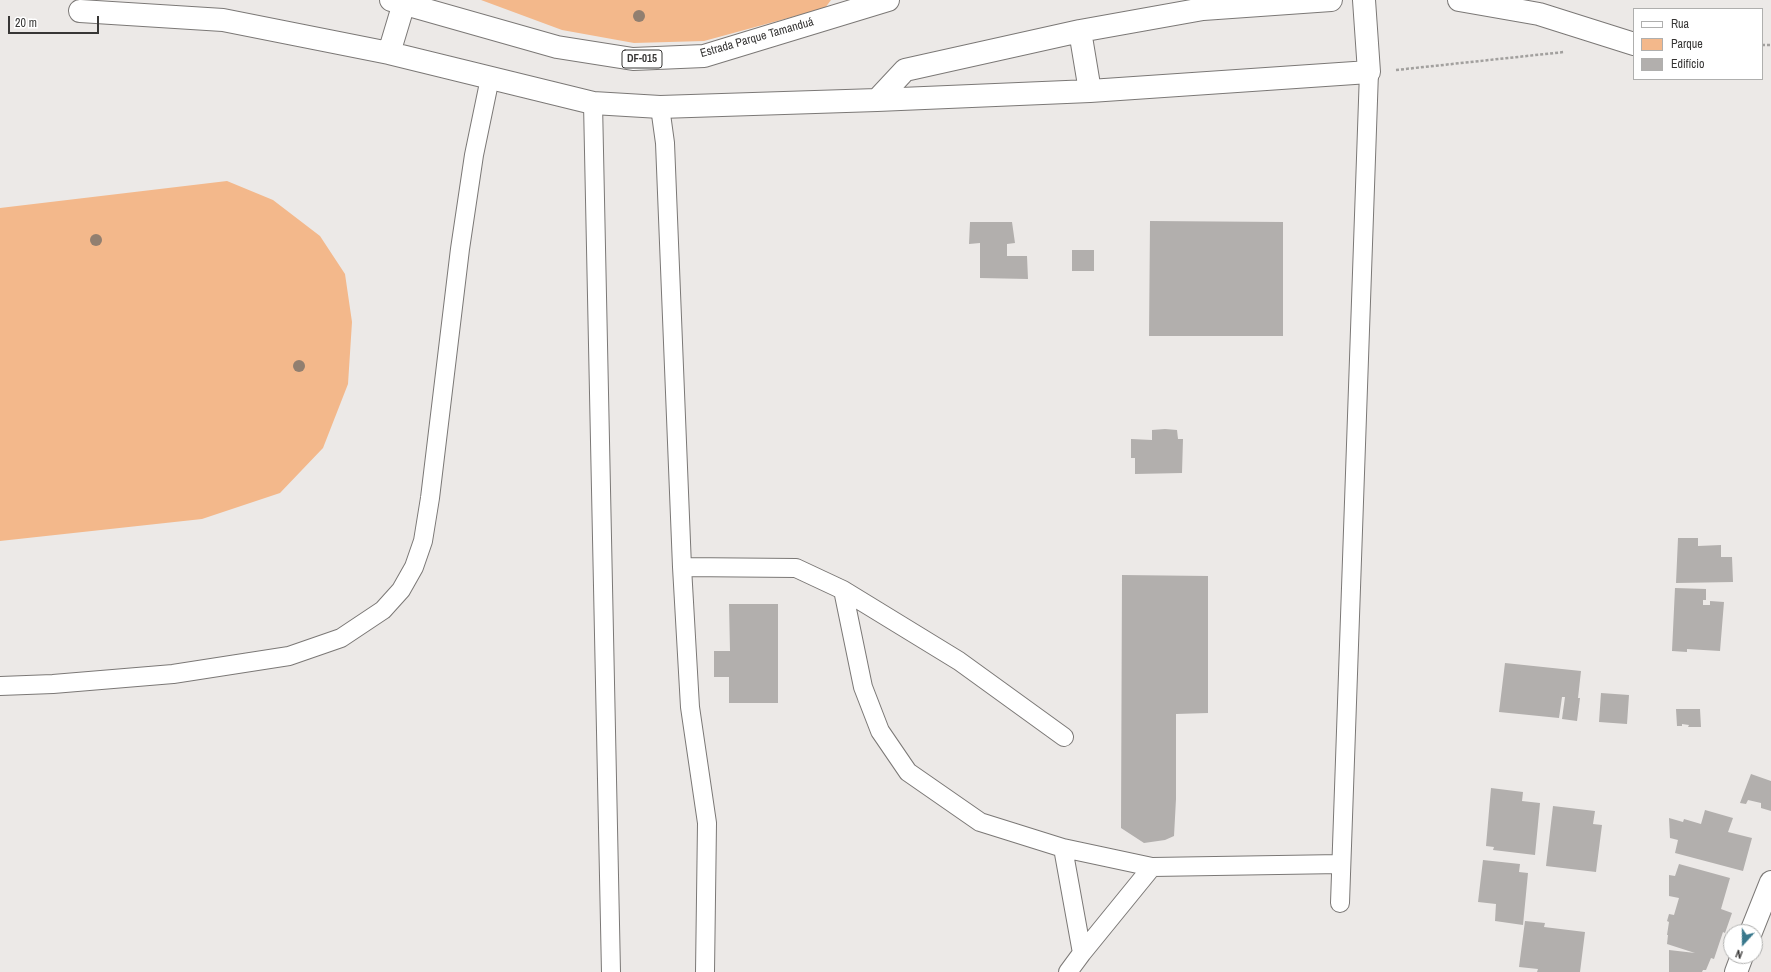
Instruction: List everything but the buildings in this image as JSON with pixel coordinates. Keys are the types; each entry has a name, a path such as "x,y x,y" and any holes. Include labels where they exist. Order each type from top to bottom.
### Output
{"street":[{"name":"Estrada Parque Tamanduá","path":"397,2 442,8 557,47 633,59 704,56 841,8 888,0"},
{"path":"877,100 905,70 1080,31 1203,9 1331,0"},
{"path":"80,11 223,20 389,53 594,103 660,107 877,100 1090,90 1369,72 1364,0"},
{"path":"1459,0 1540,14 1633,44"},
{"path":"389,53 397,2"},
{"path":"1080,31 1090,90"},
{"path":"1755,924 1771,882"}],"lane":[{"path":"1340,903 1369,72"},
{"path":"0,686 53,684 174,674 289,656 341,638 383,610 401,590 414,567 423,541 430,498 460,249 474,154 490,78"},
{"path":"594,103 611,972"},
{"path":"660,107 665,142 682,567 690,707 707,823 705,972"},
{"path":"682,567 796,568 843,590 959,661 1064,738"},
{"path":"843,590 862,687 880,731 908,772 980,822 1063,848 1152,867 1341,864"},
{"path":"1063,848 1082,953"},
{"path":"1068,972 1152,867"}],"path":[{"path":"1369,72 1572,51"}],"green space":[{"path":"481,0 831,0 825,8 704,41 634,43 562,30"},
{"path":"227,181 273,200 320,236 345,274 352,322 348,384 323,448 280,493 202,519 0,541 0,208"}]}
